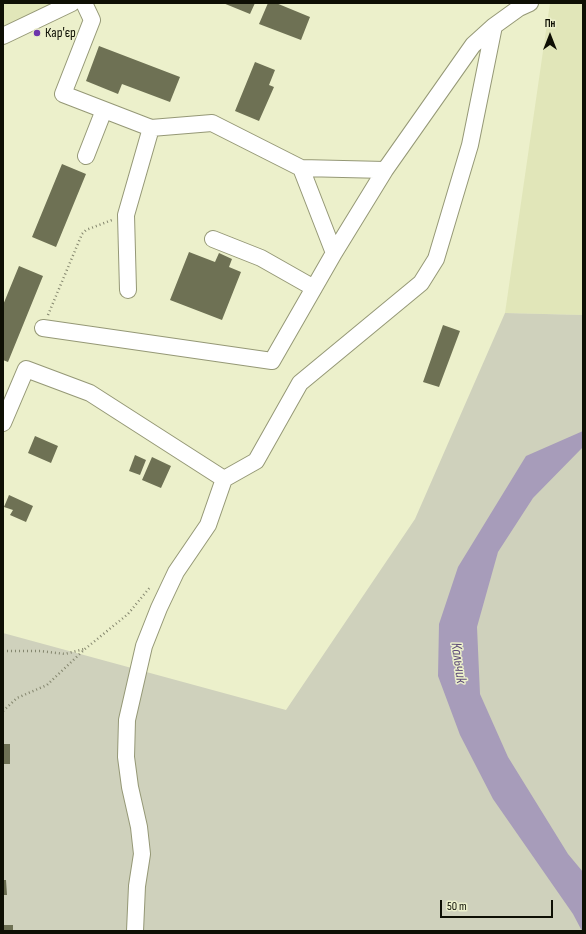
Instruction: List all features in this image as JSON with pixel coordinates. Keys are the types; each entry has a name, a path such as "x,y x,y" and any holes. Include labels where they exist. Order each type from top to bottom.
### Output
{"street":[{"path":"3,36 72,3"},
{"path":"84,3 92,20 63,94 151,128 212,122 301,168 385,170"},
{"path":"43,328 272,361 334,253 385,170 473,45 494,26 519,8 530,3"},
{"path":"135,931 142,854 139,827 130,787 126,757 127,720 144,646 159,608 176,572 208,525 224,479 256,460 300,383 421,283 436,259 470,145 494,26"},
{"path":"86,156 104,110"},
{"path":"128,290 126,215 151,128"},
{"path":"301,168 334,253"},
{"path":"213,239 261,258 314,288"},
{"path":"3,423 26,369 90,393 224,479"}],"path":[{"path":"43,328 82,234 86,230 126,215"},
{"path":"3,710 17,698 47,685 85,649 128,614 152,585"},
{"path":"3,651 40,651 65,654 85,649"}],"shaded area":[{"path":"3,3 72,3 3,36"},
{"path":"550,3 583,3 583,315 505,313"},
{"path":"505,313 583,315 583,931 3,931 3,633 286,710 415,519"}],"water":[{"name":"Кальчик","path":"583,431 583,447 533,498 498,552 477,627 480,694 508,757 568,854 583,872 582,931 573,914 493,799 460,735 438,676 439,624 458,567 526,456"}],"building":[{"path":"223,3 255,3 250,14"},
{"path":"268,3 276,3 310,17 301,40 259,24"},
{"path":"99,46 180,77 170,102 122,84 118,94 86,81"},
{"path":"255,62 275,70 269,85 274,87 259,121 235,111"},
{"path":"62,164 86,174 56,247 32,237"},
{"path":"189,252 215,262 219,253 232,259 229,267 241,272 222,320 170,300"},
{"path":"19,266 43,276 8,362 3,360 3,305"},
{"path":"443,325 460,331 439,387 423,382"},
{"path":"35,436 58,446 51,463 28,453"},
{"path":"135,455 146,460 140,475 129,471"},
{"path":"152,457 171,466 161,488 142,480"},
{"path":"9,495 33,506 26,522 10,515 13,510 4,507"},
{"path":"3,744 10,744 10,764 3,764"},
{"path":"3,880 6,880 7,895 3,895"},
{"path":"3,925 13,925 13,931 3,931"}],"place":[{"name":"Кар'єр","path":"37,33"}]}
